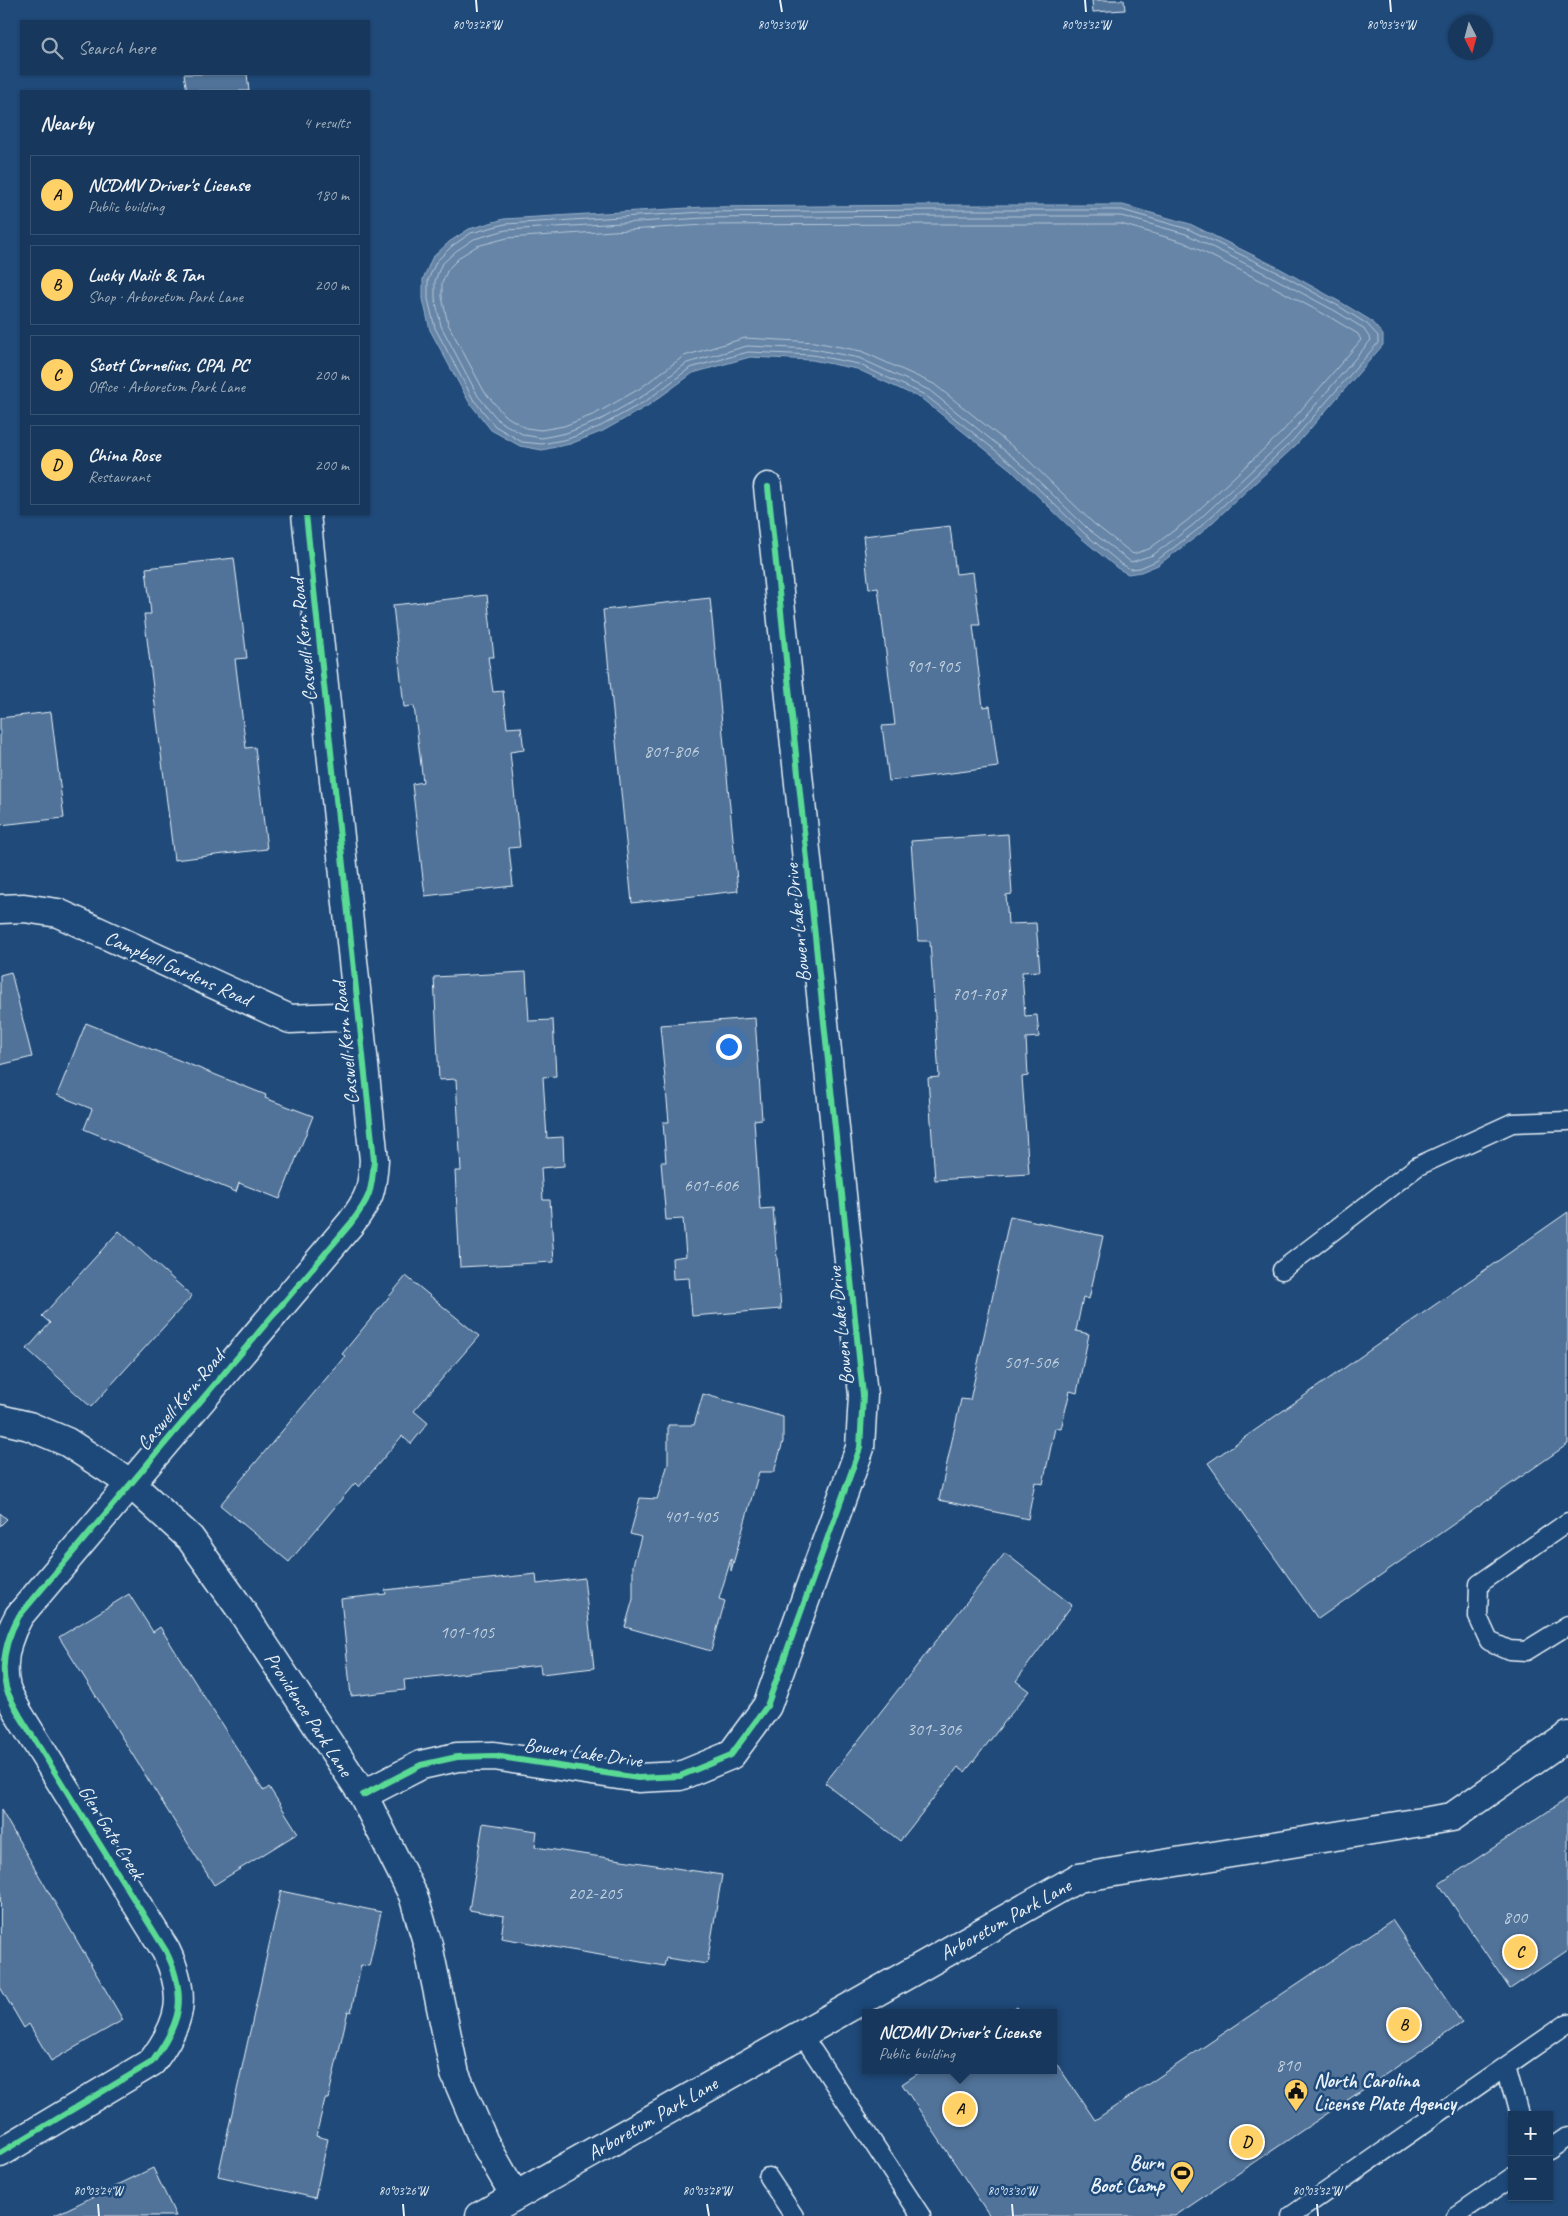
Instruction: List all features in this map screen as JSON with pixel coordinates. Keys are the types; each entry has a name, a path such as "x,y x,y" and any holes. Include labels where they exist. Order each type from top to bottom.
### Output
{"street":[{"name":"Bowen Lake Drive","path":"363,1796 421,1765 457,1757 494,1756 638,1778 680,1776 731,1755 767,1706 860,1448 863,1395 768,487"},
{"name":"Caswell Kern Road","path":"130,1483 366,1204 373,1182 374,1160 306,515"},
{"name":"Campbell Gardens Road","path":"0,910 24,908 58,913 290,1019 358,1016"},
{"name":"Providence Park Lane","path":"0,1419 29,1426 67,1442 130,1483 190,1538 239,1607 363,1796 413,1895 428,1946 455,2074 484,2142 515,2196"},
{"name":"Glen Gate Creek","path":"0,2153 152,2062 168,2040 176,2023 179,2004 178,1986 174,1968 166,1951 20,1716 6,1687 3,1668 10,1632 19,1616 130,1483"},
{"name":"Arboretum Park Lane","path":"480,2216 1078,1878 1452,1817 1568,1736"}],"lane":[{"path":"1282,1270 1418,1166 1512,1123 1568,1121"},
{"path":"1568,1522 1479,1584 1478,1617 1489,1641 1509,1650 1526,1651 1568,1625"},
{"path":"1291,2216 1568,2023"},
{"path":"801,2033 921,2216"},
{"path":"1506,2066 1518,2111"},
{"path":"1553,2147 1568,2137"},
{"path":"768,2178 794,2216"},
{"path":"1456,2216 1508,2180"}],"water":[{"path":"1123,205 1190,224 1279,268 1370,320 1383,335 1383,345 1296,445 1200,534 1158,565 1141,572 1128,574 1117,568 1080,537 1010,469 922,399 857,369 812,360 750,357 693,373 649,405 603,431 570,444 542,450 520,446 491,430 469,402 430,330 423,299 423,279 432,258 449,242 469,229 504,219 704,207"}],"building":[{"path":"1092,0 1124,0 1125,10 1093,12"},
{"path":"184,75 247,75 249,90 187,90"},
{"path":"950,526 956,574 973,572 980,625 973,625 983,707 990,706 998,767 889,781 882,726 895,725 878,588 869,589 863,536"},
{"path":"234,558 247,658 235,659 246,748 255,747 267,849 174,860 144,614 151,614 146,568"},
{"path":"487,595 494,657 488,657 493,692 503,691 507,728 521,727 524,750 510,752 520,847 509,848 513,886 425,896 412,784 423,782 414,706 404,707 393,605"},
{"path":"710,598 738,891 632,903 603,610"},
{"path":"51,712 64,818 0,825 0,718"},
{"path":"1008,834 1012,894 1006,895 1008,924 1036,923 1040,971 1022,972 1025,1016 1037,1015 1039,1037 1026,1038 1028,1076 1022,1077 1029,1174 935,1180 928,1078 939,1077 930,941 918,941 911,841"},
{"path":"11,972 32,1057 0,1065 0,975"},
{"path":"526,972 529,1021 553,1020 556,1076 543,1077 547,1138 563,1137 564,1166 541,1168 543,1200 550,1200 554,1262 460,1267 455,1171 461,1171 456,1079 439,1080 434,977"},
{"path":"755,1018 762,1119 754,1120 760,1209 773,1208 781,1309 692,1316 689,1278 673,1279 672,1258 686,1256 683,1219 666,1220 661,1162 666,1162 663,1122 669,1122 660,1025"},
{"path":"86,1023 266,1095 265,1098 313,1116 280,1199 239,1183 236,1192 84,1129 92,1109 57,1095"},
{"path":"1568,1212 1568,1444 1318,1619 1208,1463"},
{"path":"1010,1216 1103,1236 1089,1299 1083,1297 1076,1331 1089,1334 1077,1393 1070,1391 1061,1429 1055,1428 1043,1484 1035,1482 1028,1519 939,1500 961,1399 970,1400"},
{"path":"119,1231 192,1296 91,1407 27,1349 50,1323 42,1316"},
{"path":"406,1276 479,1336 414,1411 428,1423 411,1444 402,1436 359,1487 355,1483 289,1562 220,1505 345,1356 342,1354"},
{"path":"703,1394 783,1417 783,1442 774,1472 759,1472 731,1571 731,1559 719,1599 725,1601 711,1651 625,1627 633,1599 633,1565 641,1537 630,1534 640,1498 657,1499 668,1464 668,1425 694,1425"},
{"path":"0,1513 7,1519 0,1526"},
{"path":"1005,1553 1072,1605 1016,1681 1029,1691 965,1772 958,1767 900,1841 825,1783"},
{"path":"536,1574 537,1584 584,1578 594,1668 541,1674 540,1665 404,1680 405,1690 351,1696 341,1599 386,1594 385,1590"},
{"path":"129,1594 153,1632 160,1627 264,1791 269,1787 298,1833 214,1885 59,1637"},
{"path":"1568,1798 1568,1950 1510,1989 1439,1884"},
{"path":"1,1810 123,2020 51,2061 29,2024 24,2028 0,1987"},
{"path":"483,1823 537,1831 535,1847 722,1875 707,1964 666,1958 664,1966 501,1938 504,1916 469,1910"},
{"path":"281,1891 381,1912 369,1966 361,1965 351,2012 348,2011 328,2099 325,2099 316,2136 328,2139 315,2198 218,2176"},
{"path":"1392,1920 1462,2023 1175,2216 990,2216 902,2084 917,2074 1057,2074 1057,2064 1095,2120"},
{"path":"153,2168 176,2216 53,2216"}],"cycle path":[{"path":"363,1795 421,1765 457,1757 494,1756 638,1778 680,1776 731,1755 767,1706 860,1448 863,1395 768,487"},
{"path":"0,2153 152,2062 170,2035 175,2022 179,1996 173,1967 166,1951 20,1716 9,1695 4,1679 4,1660 11,1633 19,1616 351,1223 366,1200 371,1187 374,1160 306,515"}],"place":[{"name":"Scott Cornelius, CPA, PC","path":"1520,1952"},
{"name":"Lucky Nails & Tan","path":"1404,2025"},
{"name":"NCDMV Driver's License","path":"960,2109"},
{"name":"North Carolina License Plate Agency","path":"1296,2112"},
{"name":"China Rose","path":"1247,2142"},
{"name":"Burn Boot Camp","path":"1182,2194"}]}
